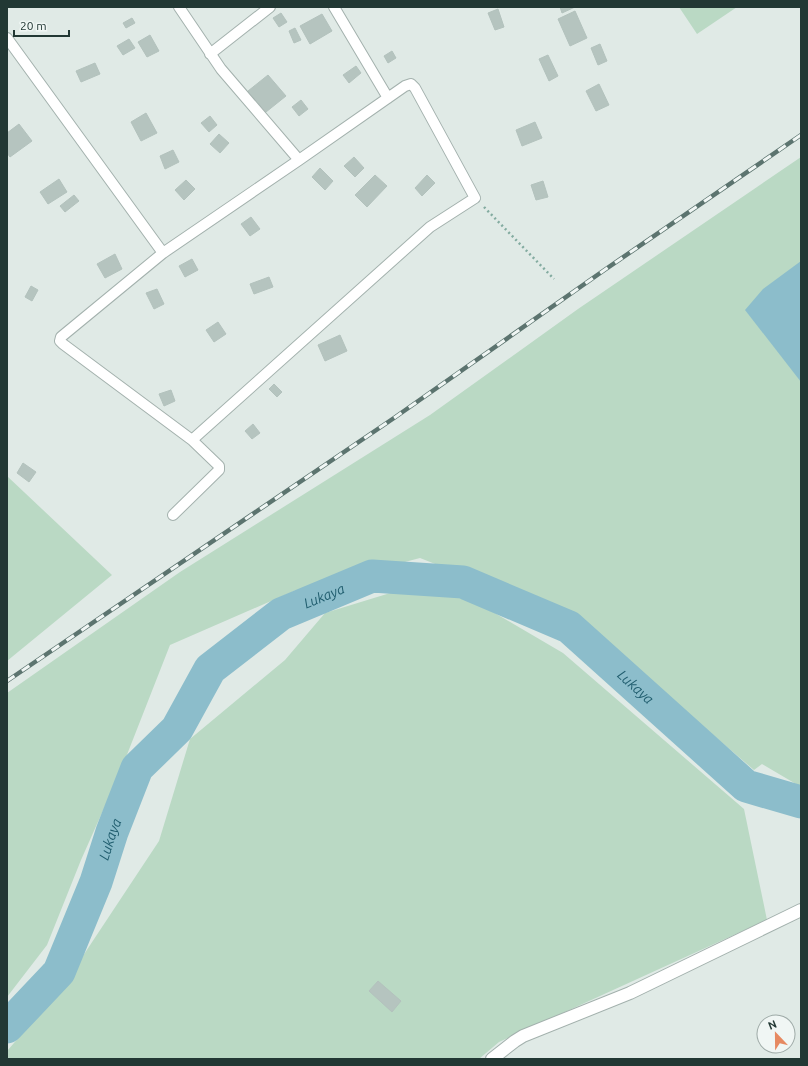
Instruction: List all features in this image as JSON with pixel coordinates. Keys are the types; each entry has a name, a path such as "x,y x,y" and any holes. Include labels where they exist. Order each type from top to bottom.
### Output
{"street":[{"path":"492,1059 523,1036 630,993 801,910"}],"lane":[{"path":"179,7 221,69 299,160"},
{"path":"210,54 270,7"},
{"path":"334,7 388,98"},
{"path":"7,38 163,253"},
{"path":"173,515 219,468 192,440 63,344 60,341 61,337 163,253 405,86 411,84 415,88 476,198 430,227 192,440"}],"path":[{"path":"476,198 554,279"}],"green space":[{"path":"679,7 737,7 697,34"},
{"path":"801,157 801,787 762,764 754,770 580,621 420,558 294,591 170,645 121,770 81,860 47,945 7,997 7,693 180,572 430,415 578,309"},
{"path":"7,476 112,575 7,661"},
{"path":"454,589 563,653 744,809 767,920 499,1042 479,1059 7,1059 7,1051 61,989 159,841 190,739 285,660 325,613 400,590"}],"water":[{"path":"801,261 801,382 745,310 763,289"}],"building":[{"path":"560,7 575,7 562,13"},
{"path":"498,9 504,27 495,30 488,13"},
{"path":"575,11 587,38 570,46 558,19"},
{"path":"281,13 287,22 279,27 273,18"},
{"path":"322,14 332,31 310,44 300,26"},
{"path":"132,18 135,23 126,28 123,23"},
{"path":"295,28 301,40 294,43 289,31"},
{"path":"150,35 159,51 147,57 138,42"},
{"path":"129,39 135,48 123,55 117,46"},
{"path":"600,44 607,61 598,65 591,48"},
{"path":"392,51 396,58 388,63 384,56"},
{"path":"548,55 558,76 549,81 539,59"},
{"path":"95,63 100,74 81,82 76,71"},
{"path":"356,66 361,73 349,83 343,75"},
{"path":"268,75 286,96 266,112 248,91"},
{"path":"599,84 609,105 596,111 586,91"},
{"path":"301,100 308,109 299,116 292,107"},
{"path":"146,113 157,133 141,141 131,122"},
{"path":"210,116 217,125 209,132 201,123"},
{"path":"535,122 542,138 522,146 516,130"},
{"path":"19,124 32,141 10,157 7,153 7,133"},
{"path":"219,134 229,143 220,153 210,144"},
{"path":"173,150 179,162 165,169 160,156"},
{"path":"354,157 364,168 355,177 344,166"},
{"path":"320,168 333,181 325,190 312,177"},
{"path":"375,175 387,186 367,207 355,195"},
{"path":"427,175 435,183 422,196 415,188"},
{"path":"59,179 67,192 48,204 40,192"},
{"path":"186,180 195,189 184,200 175,190"},
{"path":"543,181 548,197 536,200 531,185"},
{"path":"74,195 79,201 65,212 60,206"},
{"path":"251,217 260,229 250,236 241,224"},
{"path":"115,254 122,269 105,278 97,264"},
{"path":"192,259 198,270 185,277 179,266"},
{"path":"269,277 273,287 254,294 250,284"},
{"path":"31,286 38,290 32,301 25,297"},
{"path":"157,289 164,304 154,309 146,293"},
{"path":"218,322 226,334 214,342 206,330"},
{"path":"340,335 347,351 325,361 318,345"},
{"path":"274,384 282,392 277,397 269,389"},
{"path":"171,390 175,401 164,406 159,394"},
{"path":"253,424 260,433 252,439 245,431"},
{"path":"23,463 36,472 29,482 17,473"},
{"path":"378,981 401,1001 392,1012 369,991"}],"waterway":[{"name":"Lukaya","path":"7,1027 59,972 96,882 112,832 137,768 177,729 210,669 281,614 372,576 463,582 569,627 746,786 801,802"}],"railway":[{"path":"7,681 394,418 603,271 801,135"}]}
